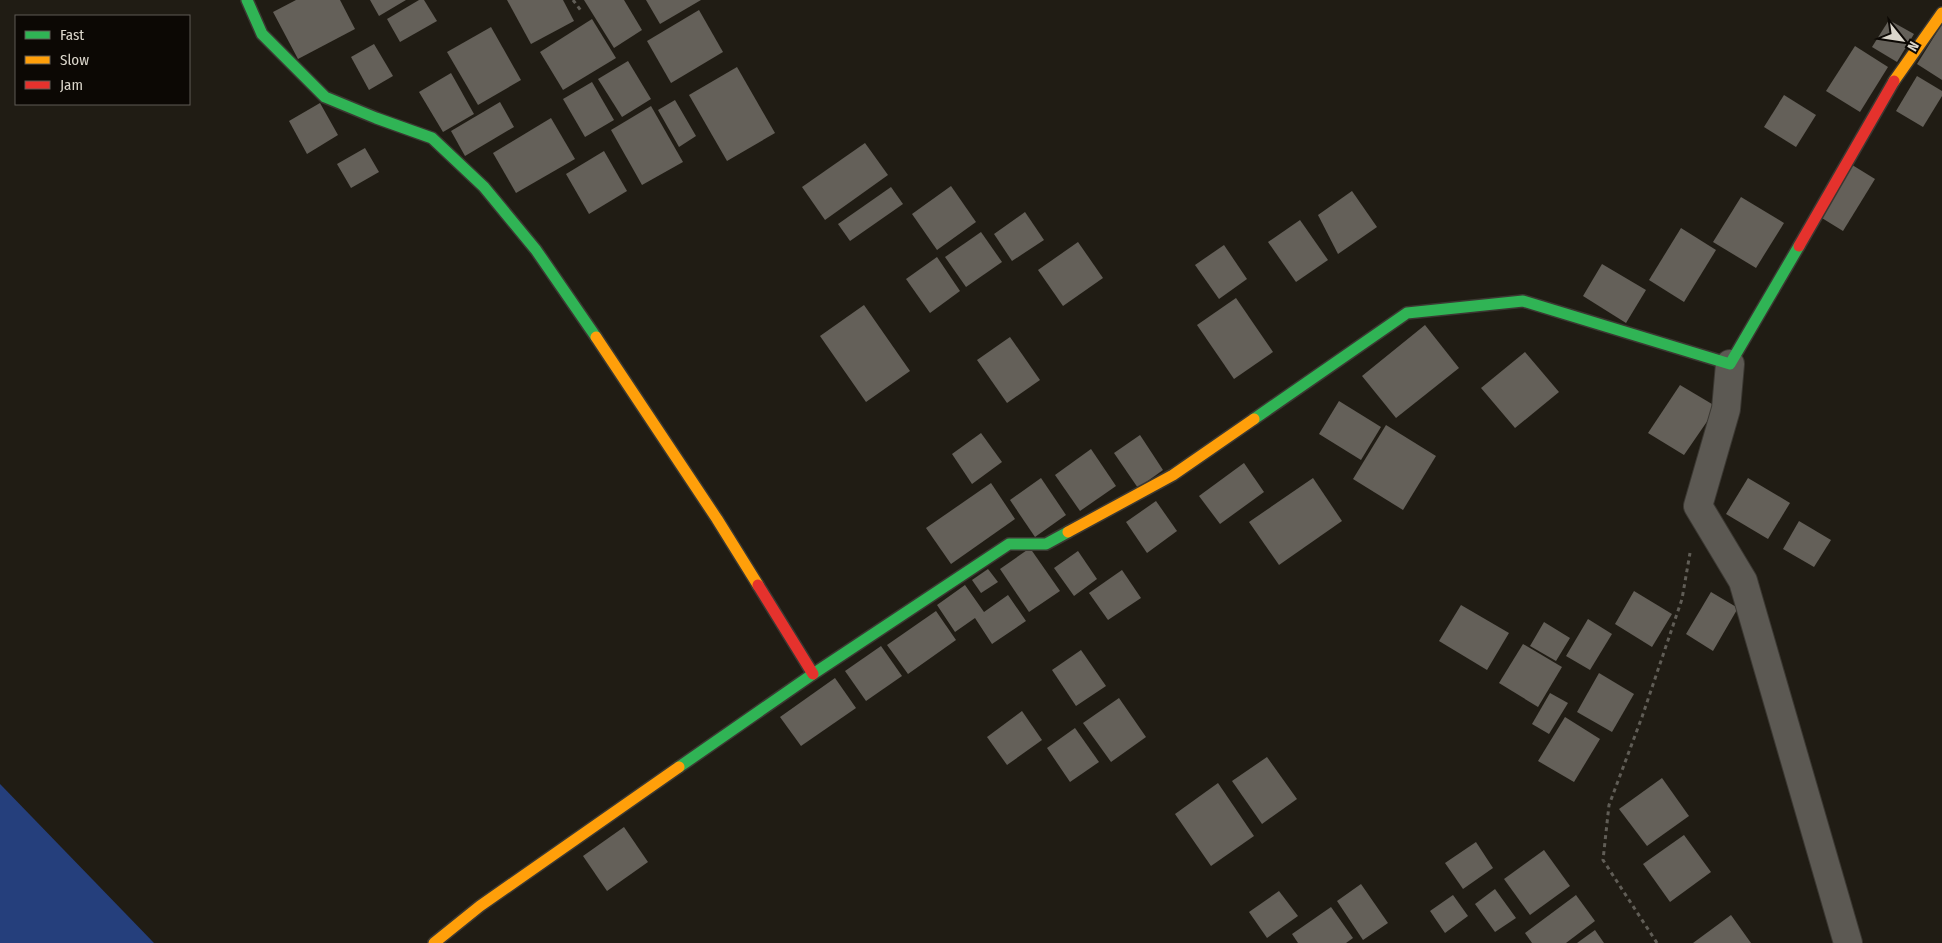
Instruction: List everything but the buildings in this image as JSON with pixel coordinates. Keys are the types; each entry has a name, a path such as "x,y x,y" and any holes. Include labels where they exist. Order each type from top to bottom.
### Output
{"street":[{"path":"247,0 262,34 325,97 432,138 484,187 536,250 624,376 717,519 813,674"},
{"path":"1848,943 1743,581 1698,506 1726,409 1730,364 1894,81 1942,14"},
{"path":"434,943 480,906 813,674 1009,544 1046,544 1173,475 1408,313 1523,300 1730,364"}],"path":[{"path":"573,0 582,12"},
{"path":"1657,943 1603,860 1609,805 1642,717 1682,599 1690,552"}],"water":[{"path":"0,784 2,786 154,943 0,943"}],"traffic: fast":[{"path":"247,0 262,34 325,97 432,138 484,187 536,250 596,337"},
{"path":"1254,419 1407,313 1523,301 1730,364 1799,246"},
{"path":"679,767 813,674 1009,544 1046,544 1068,532"}],"traffic: slow":[{"path":"1894,81 1942,13"},
{"path":"596,337 717,519 758,585"},
{"path":"1068,532 1173,475 1254,419"},
{"path":"434,943 480,906 679,767"}],"traffic: jam":[{"path":"1799,246 1894,81"},
{"path":"758,585 813,674"}]}
